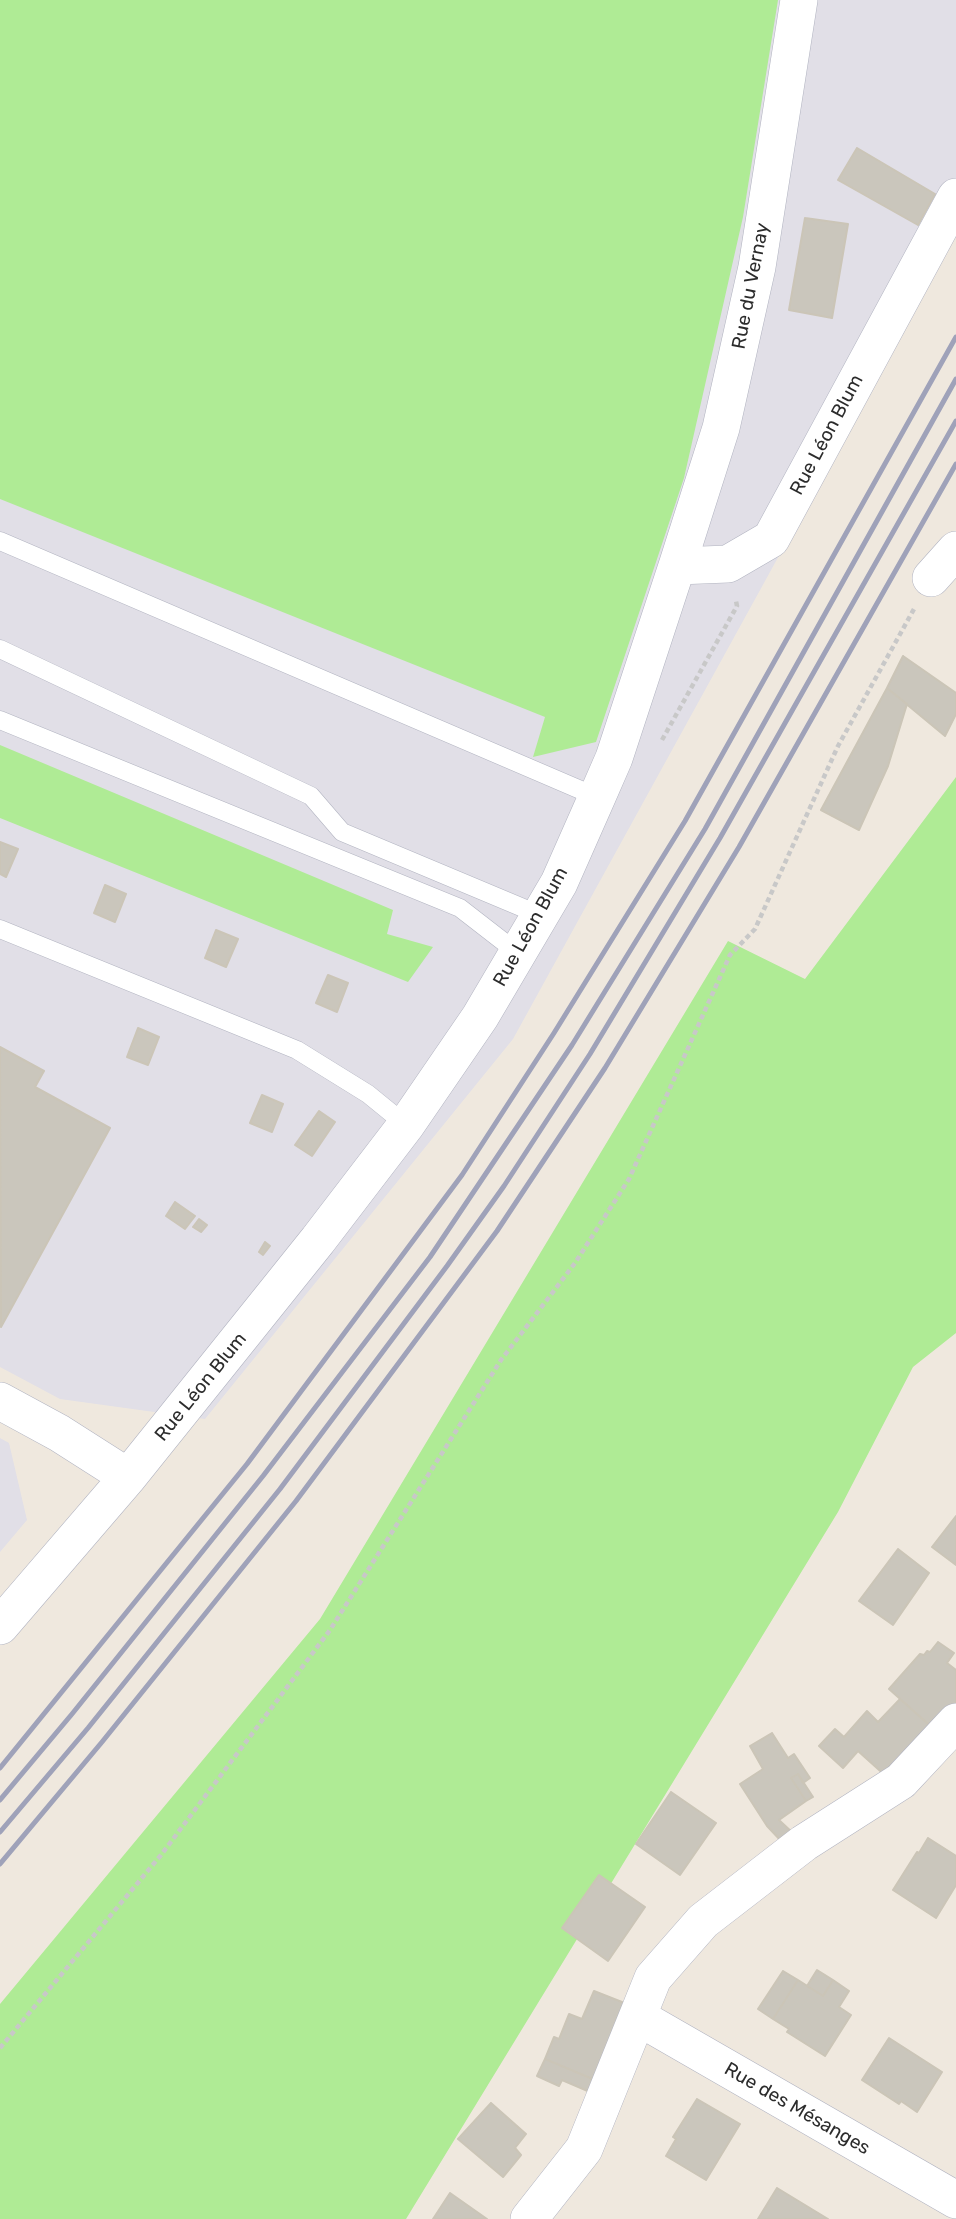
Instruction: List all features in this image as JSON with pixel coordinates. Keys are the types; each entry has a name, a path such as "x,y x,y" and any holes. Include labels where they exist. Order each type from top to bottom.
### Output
{"street":[{"name":"Rue du Vernay","path":"677,566 721,428 757,267 799,0"},
{"name":"Rue Léon Blum","path":"0,1626 128,1477 318,1240 407,1125 480,1017 559,883 597,797 614,758 677,566 729,564 771,539 956,197"},
{"path":"931,578 956,550"},
{"path":"0,1401 59,1433 128,1477"},
{"path":"529,2219 584,2149 653,1978 703,1921 804,1843 901,1781 956,1722"},
{"name":"Rue des Mésanges","path":"638,2017 956,2200"}],"lane":[{"path":"0,541 597,797"},
{"path":"0,649 310,796 342,832 540,915"},
{"path":"0,720 460,908 518,953"},
{"path":"0,929 297,1050 368,1094 407,1125"}],"path":[{"path":"0,2048 161,1856 330,1630 501,1360 575,1263 629,1179 730,955 755,929 838,746 931,578"}],"shaded area":[{"path":"0,0 956,0 956,234 513,1039 205,1419 60,1399 0,1367"},
{"path":"0,1438 9,1443 27,1520 0,1552"}],"green space":[{"path":"0,0 778,0 743,217 684,478 596,742 533,757 545,717 0,499"},
{"path":"0,745 393,910 387,934 433,947 408,982 0,818"},
{"path":"956,777 956,1333 913,1367 838,1512 406,2219 0,2219 0,2004 320,1619 728,941 805,979"}],"building":[{"path":"857,148 935,194 918,225 838,180"},
{"path":"805,218 848,224 832,318 789,310"},
{"path":"903,656 956,693 956,714 945,736 887,688"},
{"path":"887,688 907,704 888,766 859,830 821,810"},
{"path":"0,842 18,849 6,877 0,874"},
{"path":"105,885 126,894 115,922 94,913"},
{"path":"216,930 238,939 226,967 205,958"},
{"path":"328,975 348,983 337,1012 316,1003"},
{"path":"138,1028 159,1037 148,1065 127,1057"},
{"path":"0,1047 44,1071 35,1087 110,1128 1,1327"},
{"path":"262,1095 283,1104 272,1132 250,1123"},
{"path":"319,1111 335,1122 312,1156 295,1145"},
{"path":"175,1202 195,1216 185,1229 166,1216"},
{"path":"199,1219 207,1225 201,1232 193,1227"},
{"path":"265,1242 270,1246 263,1255 259,1252"},
{"path":"956,1516 956,1565 932,1547"},
{"path":"898,1549 929,1573 893,1625 859,1601"},
{"path":"938,1642 954,1653 947,1663 956,1670 956,1708 936,1731 889,1689 920,1654 930,1652"},
{"path":"900,1699 936,1731 888,1778 858,1751 843,1768 819,1746 835,1729 844,1737 867,1711 878,1722"},
{"path":"772,1733 788,1758 794,1754 810,1778 803,1783 798,1774 791,1778 806,1801 779,1820 795,1835 783,1843 767,1826 740,1784 763,1769 750,1746"},
{"path":"798,1774 813,1797 806,1801 791,1778"},
{"path":"671,1792 716,1823 680,1875 636,1844"},
{"path":"928,1838 956,1856 956,1885 936,1918 893,1890"},
{"path":"599,1875 645,1907 608,1961 562,1928"},
{"path":"817,1970 833,1980 823,1996 807,1986"},
{"path":"783,1971 798,1980 773,2019 758,2009"},
{"path":"798,1980 823,1996 833,1980 849,1991 839,2007 851,2015 825,2056 787,2032 789,2029 773,2019"},
{"path":"594,1991 627,2004 595,2080 545,2059 554,2037 559,2039 569,2014 582,2019"},
{"path":"889,2038 942,2072 917,2112 901,2101 899,2104 862,2080"},
{"path":"545,2059 595,2080 590,2092 562,2080 559,2086 537,2076"},
{"path":"697,2099 740,2124 706,2180 666,2156 676,2139 673,2137"},
{"path":"491,2103 526,2134 515,2148 521,2155 503,2177 458,2139"},
{"path":"777,2188 828,2219 758,2219"},
{"path":"450,2193 487,2219 433,2219"}],"railway":[{"path":"0,1768 247,1464 462,1175 554,1033 685,821 956,337"},
{"path":"0,1800 263,1476 430,1257 572,1045 705,829 956,379"},
{"path":"0,1832 88,1728 280,1489 504,1186 590,1054 720,838 956,421"},
{"path":"0,1864 296,1501 497,1231 605,1068 739,847 956,464"}]}
